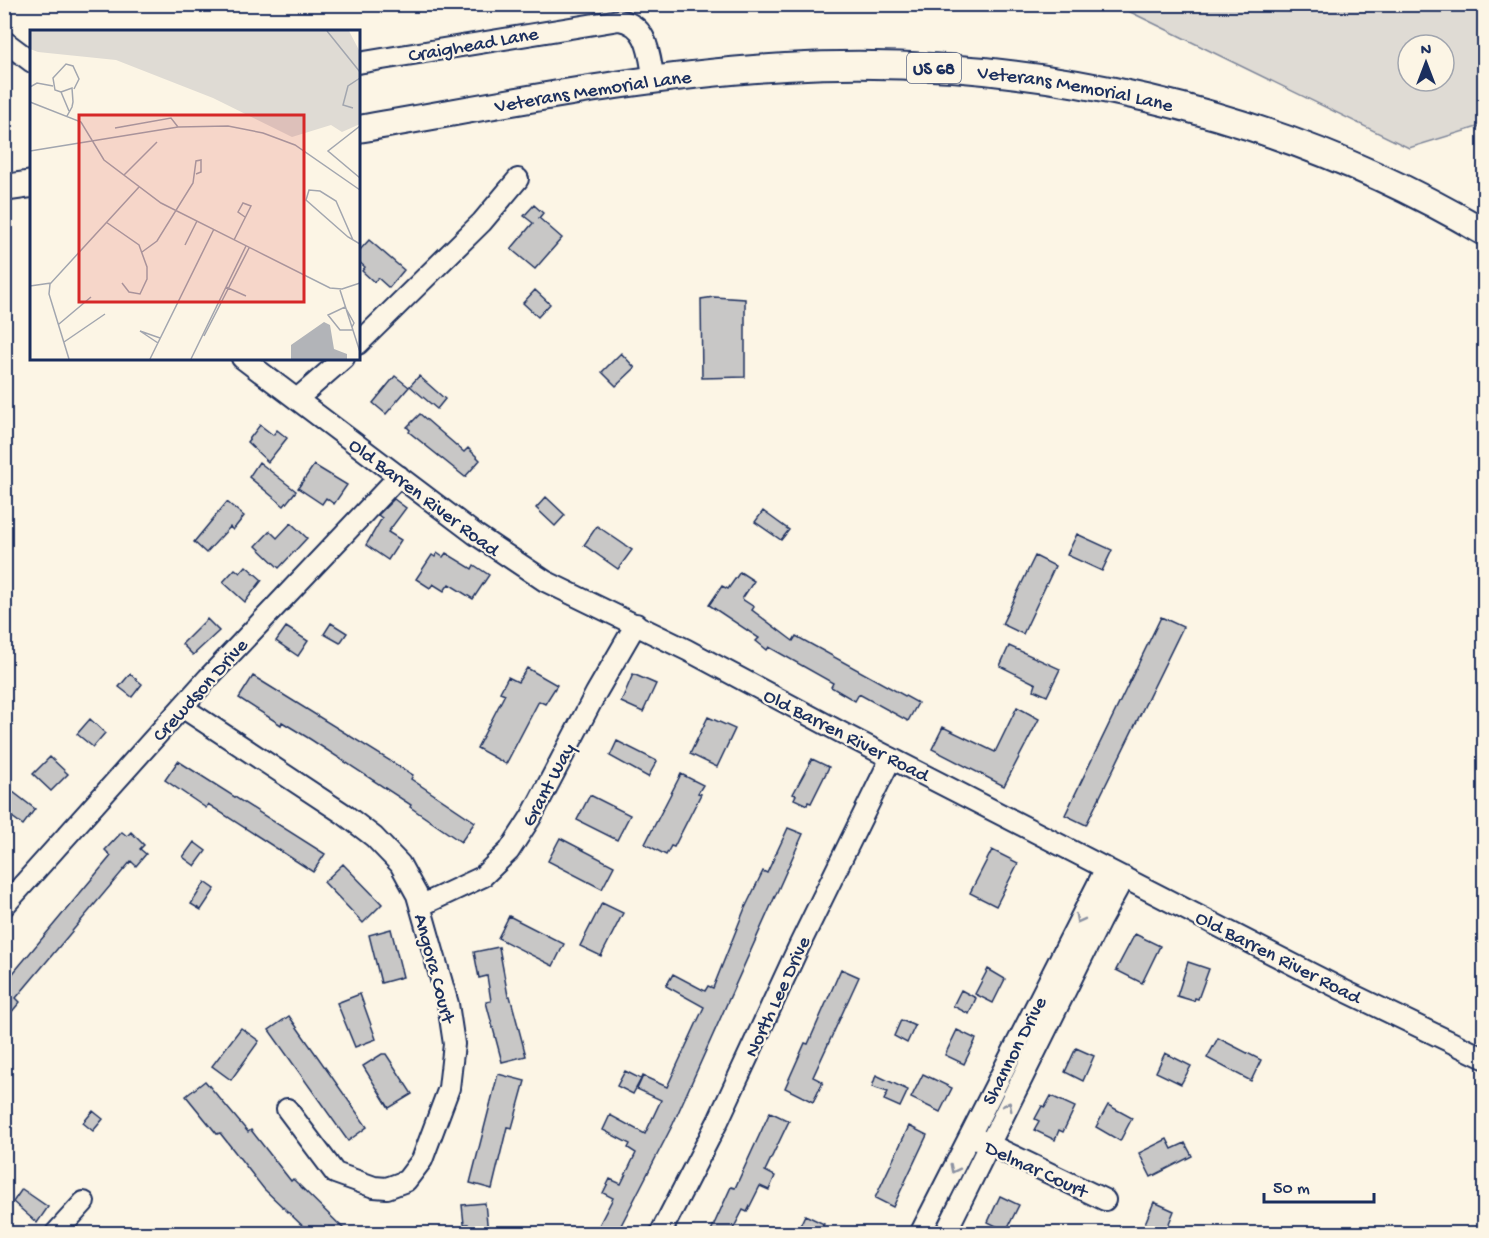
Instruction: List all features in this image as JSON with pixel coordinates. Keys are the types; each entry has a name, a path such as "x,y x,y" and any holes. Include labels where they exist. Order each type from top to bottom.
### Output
{"main road":[{"name":"Veterans Memorial Lane","path":"360,129 654,80 743,70 858,65 984,71 1069,83 1198,112 1283,139 1387,182 1485,232"},
{"path":"4,188 30,184"}],"street":[{"name":"Craighead Lane","path":"360,63 619,20 634,24 644,35 654,80"},
{"path":"4,42 30,61"},
{"path":"360,342 482,222 519,179"},
{"name":"Old Barren River Road","path":"245,360 528,570 568,594 636,624 1343,990 1485,1058"},
{"path":"297,399 342,360"},
{"name":"Crewdson Drive","path":"4,906 182,707 399,476"},
{"name":"Grant Way","path":"420,906 482,877 509,851 531,817 596,693 636,624"},
{"name":"Angora Court","path":"182,707 328,803 374,837 400,864 410,879 420,906 448,1004 454,1044 449,1088 431,1139 412,1175 398,1186 387,1188 362,1185 335,1173 287,1109"},
{"name":"North Lee Drive","path":"660,1233 718,1121 800,944 891,758"},
{"name":"Shannon Drive","path":"920,1233 1106,868"},
{"name":"Shannon Drive","path":"945,1233 1124,877"},
{"path":"1037,1002 1056,1011"},
{"name":"Delmar Court","path":"970,1136 1105,1200"},
{"path":"55,1233 84,1202"}],"shaded area":[{"path":"1116,5 1484,5 1484,125 1409,148"}],"building":[{"path":"534,205 543,213 539,218 562,238 535,269 511,249 533,223 524,216"},
{"path":"369,240 404,270 389,288 378,278 374,282 362,271 365,267 360,263 360,250"},
{"path":"535,290 550,304 538,317 523,303"},
{"path":"714,297 745,299 745,377 702,378 701,299"},
{"path":"621,353 635,368 616,386 602,372"},
{"path":"395,376 409,387 386,414 373,403"},
{"path":"419,376 445,399 437,409 410,386"},
{"path":"420,414 464,452 468,448 480,460 465,477 409,432 407,427"},
{"path":"260,425 273,435 277,430 287,438 268,462 247,442"},
{"path":"259,462 296,491 284,506 249,477"},
{"path":"314,465 347,485 334,504 326,498 322,504 298,488"},
{"path":"546,497 565,515 555,526 536,508"},
{"path":"394,499 406,508 388,532 401,540 388,560 366,545 382,518 378,515"},
{"path":"227,502 244,516 233,530 230,527 206,553 194,542"},
{"path":"763,511 789,530 781,540 755,522"},
{"path":"291,523 307,538 279,568 256,546 270,531 277,538"},
{"path":"597,526 632,550 618,569 584,545"},
{"path":"1077,534 1112,550 1102,571 1067,555"},
{"path":"437,553 443,557 446,553 472,569 474,565 489,575 473,599 449,584 444,591 433,584 430,588 416,579 432,555 435,557"},
{"path":"1035,556 1055,566 1023,634 1002,624"},
{"path":"246,566 262,580 245,602 223,582 235,569 240,573"},
{"path":"740,572 754,581 742,599 754,607 752,610 793,641 796,636 918,703 908,721 859,694 855,701 831,687 833,683 769,647 767,650 756,641 759,638 709,605 722,586 728,589"},
{"path":"1161,617 1183,627 1086,825 1065,815"},
{"path":"207,619 219,631 193,655 182,644"},
{"path":"331,623 347,633 340,643 324,634"},
{"path":"286,627 308,641 298,656 276,641"},
{"path":"1009,646 1060,669 1047,696 1034,690 1036,684 1000,666"},
{"path":"527,668 557,685 545,704 539,701 506,764 477,748 505,694 500,692 508,677 518,682"},
{"path":"130,674 142,684 132,697 119,687"},
{"path":"633,674 656,684 643,712 621,702"},
{"path":"253,676 413,775 411,779 475,822 461,842 410,807 411,805 310,739 282,722 281,725 239,698"},
{"path":"1017,707 1039,719 1004,786 932,749 943,727 995,752"},
{"path":"708,717 735,729 717,767 690,754"},
{"path":"90,719 105,733 93,747 77,734"},
{"path":"617,741 657,761 648,777 610,756"},
{"path":"50,757 68,774 51,791 33,774"},
{"path":"812,759 829,767 811,803 808,802 807,805 794,799 796,795 793,794"},
{"path":"178,761 325,854 313,872 208,804 206,808 165,780"},
{"path":"681,774 703,785 698,793 701,794 674,847 671,846 666,855 645,844"},
{"path":"4,785 35,809 23,825 4,811"},
{"path":"590,795 630,815 617,840 577,820"},
{"path":"788,828 803,834 673,1124 617,1233 595,1233 613,1198 603,1193 610,1179 621,1184 636,1153 628,1148 630,1144 603,1130 610,1115 645,1134 661,1100 637,1089 643,1076 667,1087 704,1007 666,986 673,974 705,991 708,986 713,988 745,908 763,871 767,873"},
{"path":"122,832 127,836 131,832 144,845 140,849 146,854 136,866 131,861 16,998 20,1002 4,1021 4,984 111,856 105,850"},
{"path":"560,838 614,866 602,889 548,861"},
{"path":"194,842 206,851 195,866 183,857"},
{"path":"992,850 1018,863 996,906 970,893"},
{"path":"343,864 382,904 363,923 324,882"},
{"path":"205,882 215,889 201,910 191,904"},
{"path":"602,903 623,913 601,956 580,946"},
{"path":"509,916 564,944 553,966 498,938"},
{"path":"391,929 403,977 381,983 369,935"},
{"path":"1135,934 1160,946 1142,983 1116,970"},
{"path":"499,947 508,996 510,996 526,1056 502,1062 486,1002 491,1001 487,976 479,978 474,952"},
{"path":"1188,962 1209,969 1198,999 1195,998 1194,1001 1177,996"},
{"path":"841,969 859,977 813,1077 823,1082 813,1102 785,1088 805,1043 808,1044"},
{"path":"988,969 1005,979 993,1003 975,994"},
{"path":"961,990 976,998 969,1014 953,1006"},
{"path":"360,994 376,1039 355,1047 337,1003"},
{"path":"289,1016 367,1127 348,1141 269,1030"},
{"path":"901,1020 915,1026 907,1043 894,1036"},
{"path":"241,1028 259,1041 231,1080 212,1066"},
{"path":"957,1030 976,1039 964,1064 945,1055"},
{"path":"1218,1038 1261,1060 1251,1081 1207,1058"},
{"path":"1076,1048 1094,1056 1083,1081 1065,1072"},
{"path":"1165,1053 1191,1066 1181,1084 1156,1072"},
{"path":"382,1054 386,1054 412,1094 389,1108 363,1066"},
{"path":"625,1071 641,1079 633,1094 617,1086"},
{"path":"498,1074 525,1081 512,1128 507,1127 492,1189 470,1183"},
{"path":"923,1074 952,1088 940,1112 911,1098"},
{"path":"876,1075 908,1090 900,1107 884,1100 888,1092 872,1087"},
{"path":"205,1081 248,1132 251,1130 291,1181 293,1179 348,1233 310,1233 264,1189 220,1133 217,1134 186,1096"},
{"path":"1051,1096 1075,1107 1063,1132 1059,1130 1055,1140 1034,1130 1039,1121 1035,1119"},
{"path":"1108,1105 1132,1118 1120,1141 1096,1127"},
{"path":"93,1111 103,1119 93,1131 83,1123"},
{"path":"770,1112 789,1121 765,1171 775,1176 769,1190 760,1186 747,1212 743,1210 731,1233 710,1233 731,1187 735,1188"},
{"path":"909,1126 927,1135 893,1207 875,1198"},
{"path":"1167,1139 1172,1149 1185,1143 1192,1156 1151,1177 1139,1153"},
{"path":"22,1189 48,1207 37,1223 13,1202"},
{"path":"1000,1196 1019,1205 1006,1231 988,1222"},
{"path":"1154,1202 1174,1211 1165,1233 1155,1233 1143,1228"},
{"path":"485,1203 488,1233 469,1233 468,1224 464,1224 462,1205"},
{"path":"805,1215 824,1224 819,1233 806,1233 798,1230"}]}
